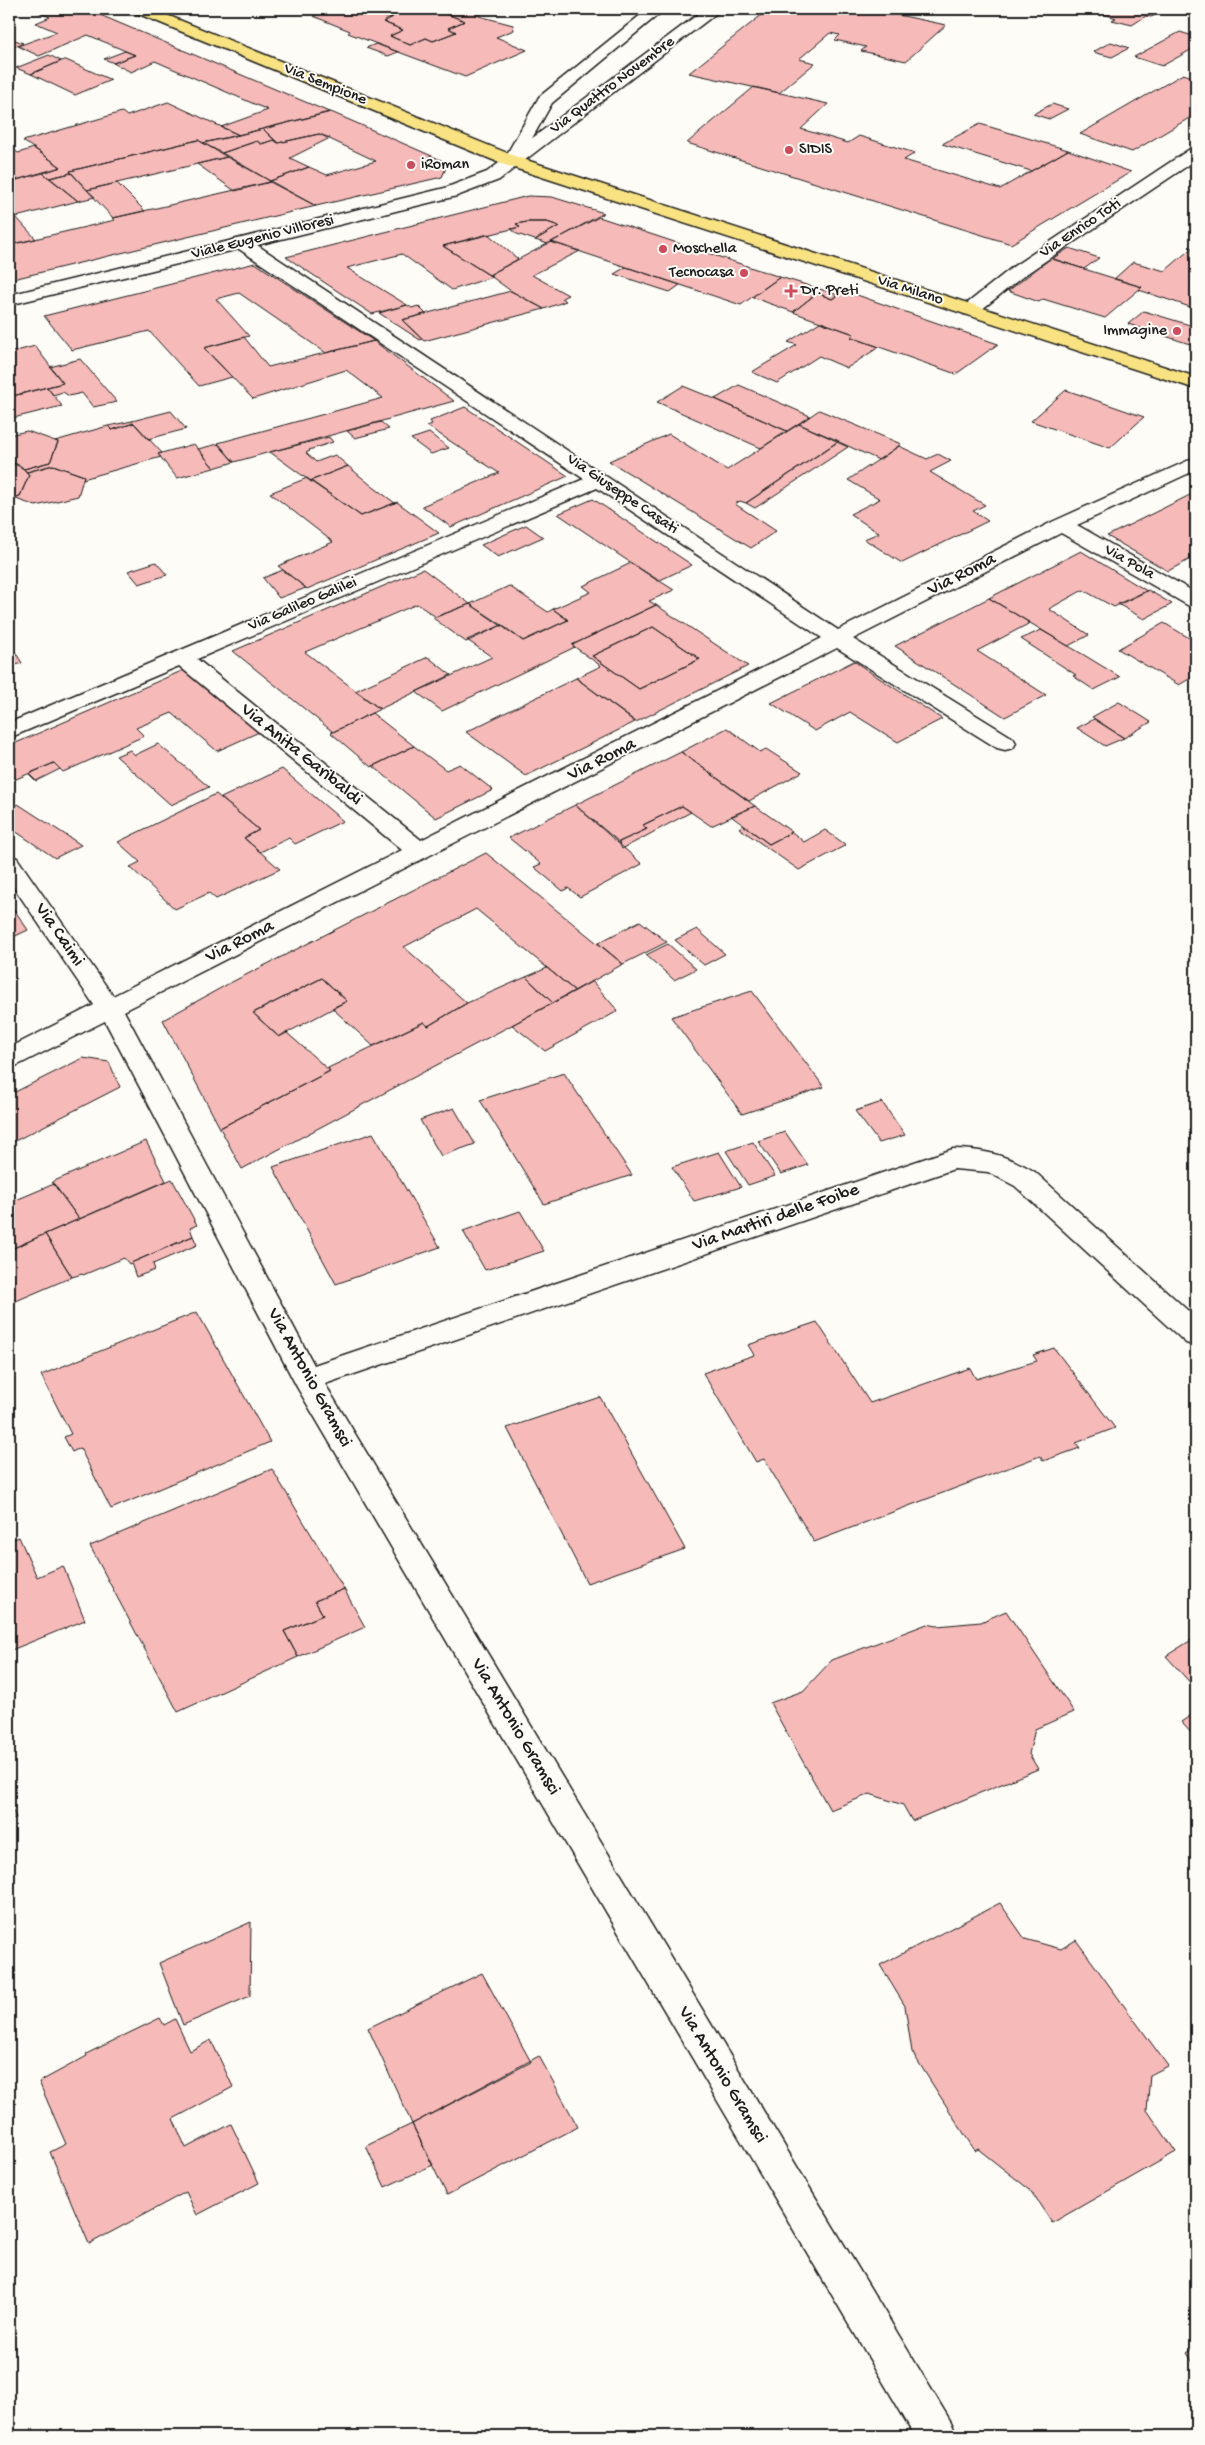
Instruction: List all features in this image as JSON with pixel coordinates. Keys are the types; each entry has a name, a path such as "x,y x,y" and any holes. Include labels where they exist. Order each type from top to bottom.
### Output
{"main road":[{"name":"Via Sempione","path":"139,9 510,161"},
{"name":"Via Milano","path":"510,161 1196,383"}],"street":[{"path":"510,161 545,100 657,9"},
{"name":"Via Quattro Novembre","path":"510,161 580,112 714,9"},
{"name":"Via Enrico Toti","path":"970,310 1020,270 1196,153"},
{"name":"Viale Eugenio Villoresi","path":"9,300 451,192 493,176 510,161"},
{"path":"1171,168 1188,174"},
{"name":"Via Giuseppe Casati","path":"242,243 838,639 1005,743"},
{"name":"Via Roma","path":"9,1059 1061,525 1196,464"},
{"name":"Via Galileo Galilei","path":"9,731 598,480"},
{"name":"Via Pola","path":"1061,525 1196,602"},
{"name":"Via Anita Garibaldi","path":"182,657 420,852"},
{"name":"Via Caimi","path":"9,863 109,1007"},
{"name":"Via Antonio Gramsci","path":"109,1007 308,1379 937,2436"},
{"name":"Via Martiri delle Foibe","path":"308,1379 938,1163 968,1158 999,1164 1025,1179 1196,1335"}],"building":[{"path":"31,9 86,9 329,112 239,135 221,127 268,110 155,61 131,72 113,63 135,55 88,35 39,56 18,46 57,32 36,23 50,17"},
{"path":"331,9 356,9 374,16 393,17 383,22 403,30 390,36 410,45 426,38 433,41 456,32 448,28 465,21 444,13 454,9 471,9 479,12 479,16 513,25 514,30 496,37 527,50 465,77 348,33 350,31 313,16"},
{"path":"356,9 434,9 465,21 448,28 456,32 433,41 426,38 410,45 390,36 403,30 383,22 393,17 374,16"},
{"path":"769,9 870,9 946,25 906,61 861,51 866,47 835,40 840,35 830,33 799,59 815,63 779,93 689,73"},
{"path":"1103,9 1169,9 1151,17 1146,16 1132,25 1112,20 1116,18 1101,13 1104,12 1100,11"},
{"path":"1180,32 1196,37 1196,47 1162,66 1134,57"},
{"path":"15,40 23,43 9,49 9,42"},
{"path":"1111,42 1129,48 1112,57 1093,52"},
{"path":"376,44 398,52 388,56 366,48"},
{"path":"125,51 135,55 114,63 104,59"},
{"path":"49,55 61,61 31,74 16,68"},
{"path":"64,60 111,80 75,95 31,74"},
{"path":"1183,74 1196,78 1196,114 1132,152 1080,134"},
{"path":"754,87 828,104 801,129 848,143 859,136 915,153 904,160 1000,189 1068,150 1131,172 1011,244 687,143"},
{"path":"168,102 239,135 203,143 198,140 70,171 71,173 49,178 43,173 61,167 23,141 122,112 127,116"},
{"path":"1052,104 1068,109 1049,119 1033,114"},
{"path":"331,112 448,163 442,177 316,206 270,181 309,167 327,175 376,161 319,134 278,143 263,129"},
{"path":"980,124 1068,150 1031,171 942,144"},
{"path":"263,129 274,140 261,144 257,141 222,153 203,143"},
{"path":"319,134 330,138 290,158 309,167 270,181 222,153 257,141 261,144 274,140 278,143"},
{"path":"198,140 227,157 87,190 70,171"},
{"path":"9,146 18,153 34,148 61,167 9,182"},
{"path":"227,157 270,182 235,191 197,164"},
{"path":"43,173 78,201 16,217 36,239 9,245 9,182"},
{"path":"71,173 95,197 78,201 50,178"},
{"path":"270,182 316,206 9,280 9,245 115,220 113,218"},
{"path":"117,183 145,211 113,218 87,190"},
{"path":"528,196 552,197 604,213 548,244 535,240 559,226 547,222 527,222 516,224 520,227 443,246 492,277 452,290 402,254 347,268 407,305 372,314 286,257"},
{"path":"599,217 780,277 741,305 551,242"},
{"path":"547,222 559,226 535,240 517,234 511,229 520,227 516,224"},
{"path":"488,234 518,259 489,275 443,246"},
{"path":"551,242 580,251 532,275 568,295 562,298 566,301 544,309 511,291 489,275"},
{"path":"1194,246 1196,247 1196,309 1139,290 1142,287 1114,279 1133,262 1165,271"},
{"path":"1069,248 1099,258 1084,269 1052,259"},
{"path":"1051,258 1142,287 1105,318 1043,299 1039,302 1008,291"},
{"path":"255,263 374,341 326,353 239,293 216,299 249,336 204,348 232,377 199,386 149,331 72,350 44,316"},
{"path":"626,267 680,285 670,292 614,274"},
{"path":"780,277 838,295 832,299 817,293 793,312 752,297"},
{"path":"843,290 998,344 956,374 851,337 854,334 793,312 817,293 832,299"},
{"path":"511,291 544,309 424,341 402,320"},
{"path":"407,305 412,308 418,306 426,314 402,320 422,339 420,340 379,313"},
{"path":"1144,311 1196,327 1196,346 1128,324"},
{"path":"820,322 854,334 851,337 879,347 847,368 819,356 777,383 752,372 797,345 788,342"},
{"path":"244,337 268,367 374,341 454,401 234,462 218,443 383,398 346,370 253,399 204,348"},
{"path":"35,346 63,383 9,397 9,353"},
{"path":"80,359 117,402 93,407 82,393 69,396 63,392 53,395 47,387 63,383 50,367"},
{"path":"739,385 810,416 787,431 715,399"},
{"path":"683,386 787,431 761,448 657,402"},
{"path":"47,387 62,406 9,419 9,397"},
{"path":"1066,390 1144,417 1110,448 1031,421"},
{"path":"465,407 568,476 451,527 422,506 499,473 427,426 432,424 430,421"},
{"path":"819,410 901,444 879,460 799,424"},
{"path":"171,411 186,429 148,439 132,421"},
{"path":"132,421 134,423 112,430 108,426"},
{"path":"381,422 389,429 355,438 347,431"},
{"path":"134,423 162,453 158,454 161,457 83,479 84,476 53,465 27,472 24,469 50,462 58,442 55,441 108,426 112,430"},
{"path":"799,424 839,441 746,503 740,501 735,504 776,531 751,548 609,461 669,434 727,470"},
{"path":"27,431 58,442 50,462 24,469 9,461 9,435"},
{"path":"429,433 449,448 431,454 411,439"},
{"path":"329,437 333,442 309,450 306,453 316,462 335,455 348,466 310,481 270,452"},
{"path":"837,442 848,447 755,508 746,503"},
{"path":"194,444 214,468 177,478 158,454"},
{"path":"218,444 234,462 214,468 198,449"},
{"path":"899,446 927,459 938,454 951,461 930,472 985,505 973,511 988,521 902,563 864,539 879,533 850,514 880,499 848,480"},
{"path":"9,461 21,466 29,475 20,496 9,499"},
{"path":"53,465 84,476 78,496 36,506 13,498 20,496 29,475 27,472"},
{"path":"348,466 395,503 361,516 310,481"},
{"path":"307,478 361,516 397,502 439,533 307,589 278,566 333,542 270,493"},
{"path":"1196,492 1196,556 1168,571 1107,536"},
{"path":"593,499 692,565 658,581 558,514"},
{"path":"526,525 543,537 498,557 481,545"},
{"path":"1081,551 1147,591 1114,607 1083,590 1049,609 1089,635 1068,646 989,598"},
{"path":"156,562 167,575 139,584 128,571"},
{"path":"631,563 674,590 649,601 656,605 572,645 575,647 442,711 416,692 492,657 467,640 502,625 523,641 568,620 553,609 591,592 583,586"},
{"path":"423,569 470,604 436,617 417,604 305,652 380,709 333,732 233,651"},
{"path":"283,570 306,588 279,598 263,578"},
{"path":"509,586 548,612 553,609 568,620 523,641 470,604"},
{"path":"1148,590 1172,604 1144,619 1118,604"},
{"path":"989,598 1030,623 977,651 1046,695 1005,717 895,646"},
{"path":"470,604 502,625 466,642 433,618"},
{"path":"656,605 748,666 636,722 576,678 601,666 572,645","holes":["653,627 700,659 639,689 592,656"]},
{"path":"1164,623 1196,642 1196,675 1179,685 1118,649"},
{"path":"653,627 700,659 639,689 592,656"},
{"path":"1041,630 1120,677 1094,690 1073,676 1076,675 1021,639"},
{"path":"9,642 22,663 9,667"},
{"path":"428,657 451,675 380,709 355,691"},
{"path":"854,661 942,719 898,742 850,712 815,731 771,703"},
{"path":"193,666 268,728 217,751 172,713 136,728 144,736 63,772 54,763 9,782 9,746"},
{"path":"576,678 635,722 526,776 466,732"},
{"path":"1119,702 1151,722 1124,738 1092,717"},
{"path":"372,713 414,746 371,767 331,733"},
{"path":"1094,719 1124,738 1105,746 1077,728"},
{"path":"727,728 760,752 766,749 802,772 749,801 681,752"},
{"path":"158,744 209,787 171,805 116,756 130,750 135,755"},
{"path":"414,746 446,770 460,764 493,790 436,818 373,766"},
{"path":"681,752 755,806 711,826 682,806 643,825 647,829 619,842 575,805"},
{"path":"54,763 60,769 36,781 29,774"},
{"path":"282,769 343,821 295,844 289,838 260,852 244,838 259,830 221,798"},
{"path":"216,794 259,830 244,838 280,869 216,899 209,893 175,909 130,867 140,862 118,842"},
{"path":"18,804 81,845 55,858 9,827 9,810"},
{"path":"575,805 642,864 580,897 568,888 563,891 534,867 541,864 509,838"},
{"path":"682,806 691,812 622,849 619,842 647,829 643,825"},
{"path":"755,806 792,832 769,844 731,816"},
{"path":"743,825 769,844 792,832 804,842 825,830 846,845 799,870 739,828"},
{"path":"486,853 623,964 575,991 476,909 404,947 467,1003 428,1026 424,1022 373,1046 332,1008 347,1001 322,978 253,1013 279,1037 286,1032 330,1071 220,1128 163,1020 228,984"},
{"path":"9,902 28,930 9,939"},
{"path":"640,921 667,942 623,964 598,943"},
{"path":"697,929 725,954 704,965 675,940"},
{"path":"668,944 696,969 674,980 646,955"},
{"path":"547,968 575,991 553,1003 526,977"},
{"path":"526,977 553,1003 242,1169 220,1128 330,1071 328,1068 424,1022 428,1026 467,1003"},
{"path":"322,978 347,1001 279,1037 253,1013"},
{"path":"592,981 618,1011 545,1051 512,1025"},
{"path":"752,991 824,1087 742,1114 671,1017"},
{"path":"83,1058 109,1062 120,1087 9,1144 9,1095"},
{"path":"564,1073 632,1175 544,1204 480,1100"},
{"path":"882,1102 905,1135 879,1143 855,1111"},
{"path":"454,1108 475,1144 441,1156 420,1120"},
{"path":"785,1132 808,1165 781,1174 758,1141"},
{"path":"373,1133 440,1247 336,1284 273,1167"},
{"path":"146,1141 166,1181 79,1219 52,1182"},
{"path":"753,1142 775,1176 748,1185 726,1151"},
{"path":"719,1152 741,1187 694,1201 672,1167"},
{"path":"172,1179 197,1225 190,1228 193,1236 129,1264 124,1258 83,1275 72,1277 45,1234"},
{"path":"54,1184 79,1219 9,1250 9,1203"},
{"path":"520,1211 544,1251 485,1270 463,1231"},
{"path":"45,1234 72,1277 9,1304 9,1250"},
{"path":"193,1236 197,1245 153,1264 155,1270 136,1277 131,1263"},
{"path":"197,1312 270,1442 111,1509 80,1448 72,1452 64,1437 71,1434 41,1375"},
{"path":"817,1322 870,1403 970,1368 976,1379 1037,1361 1033,1355 1054,1348 1115,1428 1076,1443 1080,1448 1043,1461 1040,1456 814,1542 764,1459 756,1462 703,1373 754,1355 748,1345"},
{"path":"600,1397 685,1549 587,1583 507,1428"},
{"path":"272,1469 344,1589 315,1601 323,1615 284,1631 298,1657 178,1712 90,1546"},
{"path":"19,1537 37,1577 63,1566 85,1620 9,1651 9,1541"},
{"path":"344,1589 365,1627 298,1657 284,1631 323,1615 315,1601"},
{"path":"1006,1611 1074,1712 1035,1729 1029,1754 1038,1769 912,1821 903,1805 870,1794 830,1810 770,1703 803,1691 832,1660 927,1624 937,1626 981,1622"},
{"path":"1196,1637 1196,1712 1194,1687 1166,1656"},
{"path":"1196,1712 1196,1738 1181,1722"},
{"path":"9,1801 16,1818 9,1821"},
{"path":"1000,1903 1025,1939 1061,1949 1076,1940 1168,2066 1150,2075 1147,2110 1176,2152 1052,2223 1030,2190 978,2149 975,2151 912,2052 905,2006 880,1965"},
{"path":"251,1922 250,1996 183,2025 159,1963"},
{"path":"482,1973 531,2062 412,2124 368,2028"},
{"path":"160,2018 164,2025 175,2019 190,2051 211,2040 233,2087 173,2119 186,2148 231,2124 259,2183 197,2215 186,2192 89,2244 50,2152 66,2144 39,2082 87,2056 86,2054"},
{"path":"539,2056 578,2127 447,2195 412,2124"},
{"path":"412,2124 433,2165 385,2187 366,2146"},
{"path":"1196,2347 1196,2367 1187,2353"}],"place":[{"name":"SIDIS","path":"789,150"},
{"name":"iRoman","path":"411,165"},
{"name":"Moschella","path":"663,249"},
{"name":"Tecnocasa","path":"744,273"},
{"name":"Dr. Preti","path":"791,291"},
{"name":"Immagine","path":"1177,331"}]}
